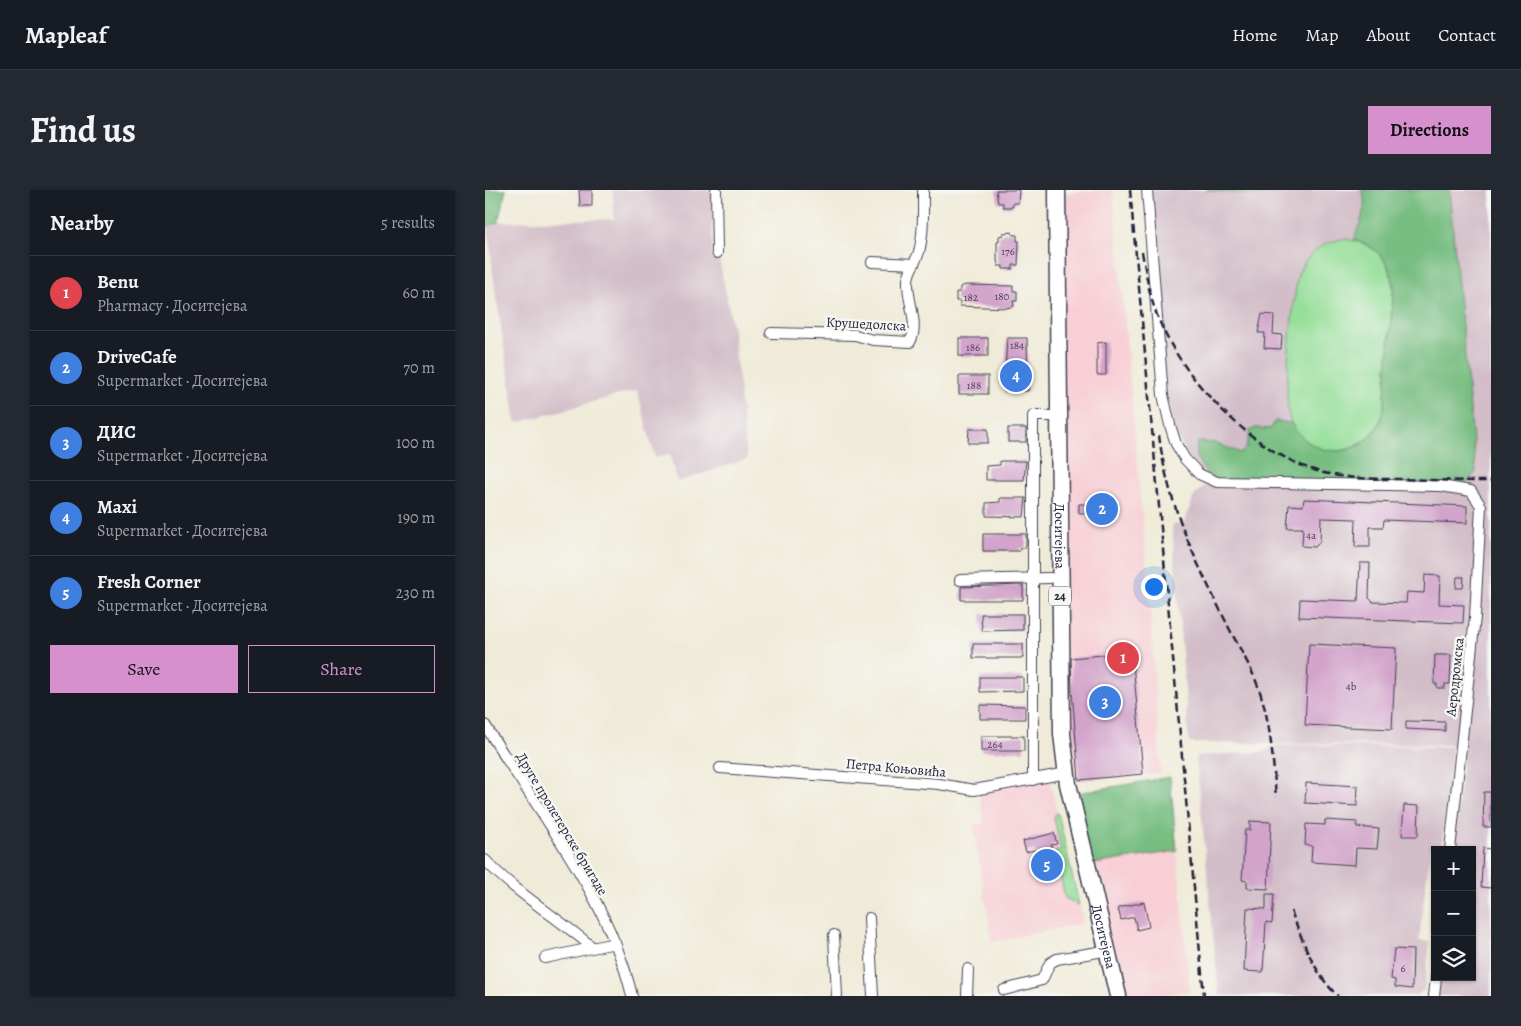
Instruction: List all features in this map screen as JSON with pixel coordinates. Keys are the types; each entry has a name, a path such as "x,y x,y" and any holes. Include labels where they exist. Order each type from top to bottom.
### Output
{"main road":[{"name":"Доситејева","path":"1048,190 1053,255"},
{"name":"Доситејева","path":"1057,190 1053,255 1054,416 1062,774 1118,996"},
{"name":"Доситејева","path":"1054,416 1050,578 1051,706 1062,774 1108,996"}],"street":[{"path":"716,190 717,253"},
{"name":"Крушедолска","path":"771,333 855,335 873,340 910,342 915,333 915,326 909,298 908,279 918,254 923,229 923,190"},
{"name":"Аеродромска","path":"1147,190 1163,395 1176,444 1185,459 1199,474 1217,482 1441,486 1471,492 1481,506 1475,617 1450,846"},
{"path":"872,262 914,264"},
{"path":"1033,780 1033,416 1054,416"},
{"path":"960,580 1050,578"},
{"name":"Друге пролетерске бригаде","path":"485,725 554,832 588,890 625,967 632,996"},
{"name":"Петра Коњовића","path":"720,768 939,784 972,790 1062,774"},
{"path":"485,860 498,874 537,906 563,922 593,947"},
{"path":"869,918 873,996"},
{"path":"834,936 837,996"},
{"path":"545,958 615,943"},
{"path":"1005,990 1042,980 1050,963 1057,959 1098,952"},
{"path":"967,996 969,969"},
{"path":"1434,996 1436,981"}],"shaded area":[{"path":"613,190 713,190 712,259 719,258 733,329 747,459 677,482 670,454 655,458 637,390 516,423 494,283 488,227 498,222 614,219"},
{"path":"1113,190 1148,580 1161,773 1068,781 1057,194"},
{"path":"1147,190 1491,190 1491,996 1437,996 1439,981 1476,981 1476,846 1453,846 1464,745 1189,743 1172,525 1184,523 1193,498 1206,485 1216,482 1199,474 1170,425"},
{"path":"1277,745 1452,747 1442,846 1431,846 1419,940 1430,942 1424,990 1415,996 1219,996 1196,756 1263,752"},
{"path":"1049,778 1084,923 992,942 973,825 984,823 979,794"},
{"path":"1177,851 1190,991 1160,996 1118,996 1087,865"}],"green space":[{"path":"485,190 506,190 498,222 485,227"},
{"path":"1206,190 1299,190 1253,195"},
{"path":"1361,190 1449,190 1476,472 1464,486 1217,482 1200,465 1197,455 1198,442 1215,443 1241,453 1246,448 1250,431 1255,428 1271,429 1275,421 1291,423 1302,437 1315,446 1330,450 1344,450 1358,446 1370,437 1379,424 1384,407 1394,288 1390,271 1382,257 1370,247 1354,240 1364,208"},
{"path":"1344,239 1365,244 1373,249 1386,263 1390,272 1393,293 1384,407 1379,424 1369,437 1356,446 1341,451 1325,451 1311,446 1299,436 1290,420 1287,391 1289,349 1298,275 1310,255 1316,250 1328,243"},
{"path":"1170,777 1177,851 1087,865 1071,794"},
{"path":"1056,813 1058,814 1079,905 1065,898 1055,852 1061,850 1054,818"}],"building":[{"path":"579,190 592,190 592,206 580,206"},
{"path":"996,190 1019,190 1018,203 1013,203 1013,207 1003,207 1003,203 998,203"},
{"path":"1012,232 1013,235 1017,235 1017,241 1019,241 1018,265 1013,265 1013,269 1003,269 1003,266 998,266 997,242 999,242 999,236 1003,235 1003,233"},
{"path":"966,285 1013,286 1013,291 1017,291 1017,301 1013,301 1014,306 1007,308 960,306 960,301 956,301 956,292 960,292 960,287"},
{"path":"1262,314 1274,315 1273,334 1282,335 1281,349 1264,348 1265,333 1258,333"},
{"path":"959,338 988,338 988,356 959,356"},
{"path":"1007,338 1027,338 1028,391 1004,391"},
{"path":"1106,342 1106,375 1097,375 1097,343"},
{"path":"959,376 988,376 988,394 959,394"},
{"path":"1008,428 1026,428 1026,442 1008,442"},
{"path":"969,429 988,429 988,443 968,443"},
{"path":"1000,461 1026,461 1024,480 986,480 986,466 1000,465"},
{"path":"1000,498 1026,498 1024,517 986,516 986,503 1000,502"},
{"path":"1304,499 1467,506 1467,523 1384,520 1383,527 1370,527 1370,547 1355,547 1356,519 1321,518 1320,542 1315,547 1302,546 1303,528 1287,528 1289,505 1303,506"},
{"path":"1098,501 1107,502 1107,512 1079,513 1079,504 1098,504"},
{"path":"983,534 1026,534 1025,548 1020,548 1020,551 983,551"},
{"path":"1360,563 1370,563 1369,598 1373,602 1406,603 1407,592 1424,593 1425,575 1440,576 1439,604 1464,605 1463,623 1299,617 1300,599 1358,601"},
{"path":"1457,577 1464,577 1463,588 1456,588"},
{"path":"1023,585 1023,600 961,600 961,587"},
{"path":"981,614 1023,614 1023,630 982,631"},
{"path":"973,644 1023,644 1023,658 973,658"},
{"path":"1309,644 1396,648 1392,729 1305,725"},
{"path":"1132,652 1143,774 1079,780 1071,658"},
{"path":"1435,655 1451,655 1450,684 1445,684 1445,688 1437,688 1437,684 1434,684"},
{"path":"980,677 1023,677 1023,691 980,692"},
{"path":"980,705 1025,706 1025,719 980,719"},
{"path":"1406,721 1445,722 1445,731 1406,729"},
{"path":"981,736 1024,736 1024,751 981,751"},
{"path":"1306,783 1358,786 1357,806 1305,803"},
{"path":"1484,792 1491,792 1491,827 1483,827"},
{"path":"1404,805 1419,806 1418,836 1402,836"},
{"path":"1325,820 1357,822 1357,827 1379,829 1377,849 1356,848 1355,865 1311,862 1312,846 1305,845 1306,824 1325,825"},
{"path":"1250,821 1271,822 1268,889 1247,888 1247,881 1242,880 1245,830 1250,830"},
{"path":"1054,833 1057,844 1051,845 1058,872 1042,877 1035,850 1026,852 1023,841"},
{"path":"1483,848 1491,849 1491,888 1481,887"},
{"path":"1266,894 1274,894 1272,923 1266,922 1263,972 1244,971 1247,908 1266,909"},
{"path":"1144,902 1149,927 1137,930 1134,917 1121,920 1118,908"},
{"path":"1394,949 1413,950 1412,989 1395,987 1395,980 1391,979"}],"railway":[{"path":"1130,190 1204,996"},
{"path":"1142,252 1154,307 1168,339 1182,363 1221,408 1243,429 1266,446 1290,460 1314,470 1346,477 1491,481"},
{"path":"1159,435 1169,488 1186,536 1259,689 1269,729 1276,797"},
{"path":"1291,911 1305,945 1322,978 1338,996"}],"place":[{"name":"Maxi","path":"1016,376"},
{"name":"DriveCafe","path":"1102,509"},
{"name":"Benu","path":"1123,658"},
{"name":"ДИС","path":"1105,702"},
{"name":"Fresh Corner","path":"1047,865"}]}
